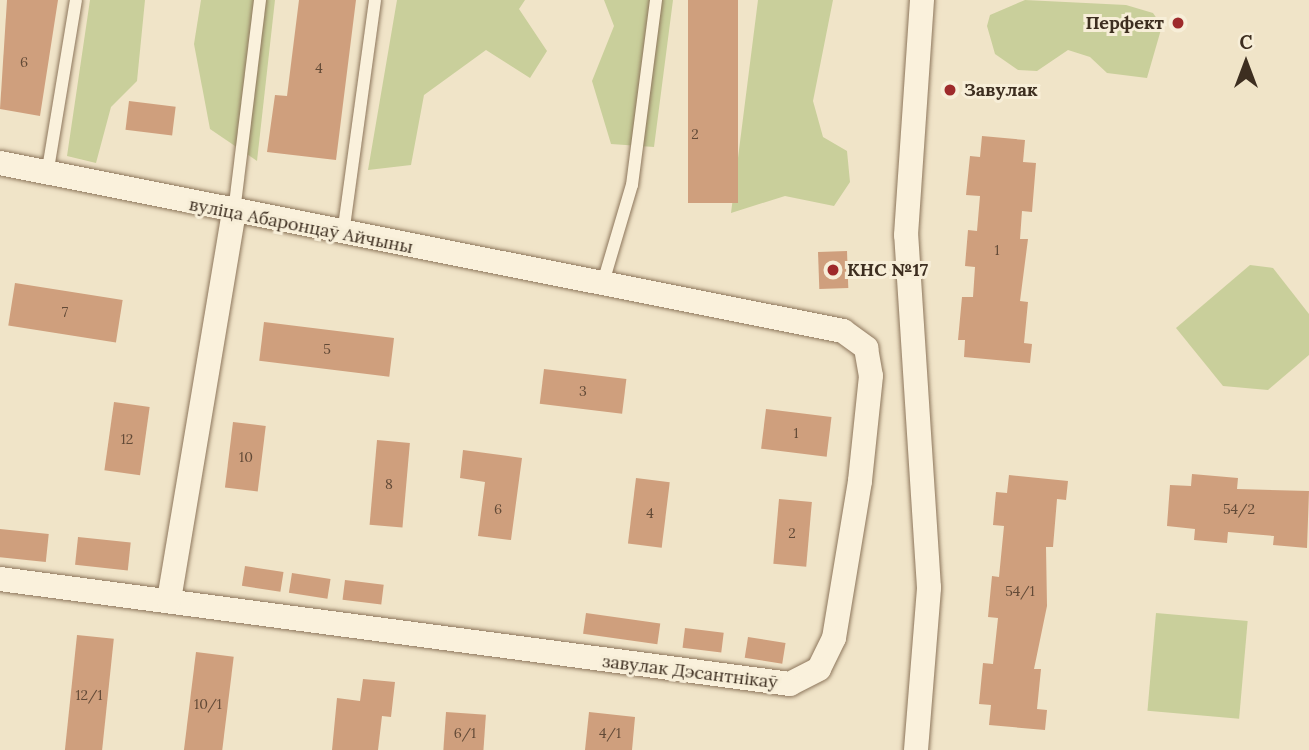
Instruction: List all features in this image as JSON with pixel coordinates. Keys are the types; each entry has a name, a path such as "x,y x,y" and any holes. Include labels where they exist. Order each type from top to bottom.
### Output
{"street":[{"path":"916,750 929,588 906,235 922,0"},
{"name":"вуліца Абаронцаў Айчыны","path":"0,163 47,175 602,286"},
{"path":"169,600 234,212"},
{"name":"завулак Дэсантнікаў","path":"0,579 169,600 765,684 790,684 811,676 825,661 837,622 864,455 871,376 866,348 843,331 602,286"}],"lane":[{"path":"47,175 76,0"},
{"path":"234,212 260,0"},
{"path":"344,234 375,0"},
{"path":"602,286 632,184 656,0"}],"green space":[{"path":"90,0 145,0 137,81 111,107 96,163 67,156"},
{"path":"201,0 275,0 257,161 210,129 194,44"},
{"path":"397,0 525,0 519,9 547,51 530,78 486,50 424,95 411,165 368,170"},
{"path":"604,0 673,0 654,147 611,144 592,81 614,26"},
{"path":"758,0 833,0 813,101 823,137 847,151 850,182 834,206 785,196 731,213"},
{"path":"1025,0 1126,5 1153,13 1162,26 1147,78 1107,73 1090,57 1068,50 1037,71 1018,70 995,54 987,26 990,15"},
{"path":"1250,265 1273,268 1309,314 1309,355 1268,390 1223,386 1176,328"},
{"path":"1156,613 1248,621 1239,719 1147,711"}],"building":[{"path":"7,0 58,0 40,116 0,109"},
{"path":"299,0 356,0 336,160 267,152 275,95 287,96"},
{"path":"688,0 738,0 738,203 688,203"},
{"path":"129,101 176,107 172,136 125,130"},
{"path":"982,136 1025,140 1023,162 1036,163 1032,212 1022,211 1020,239 1028,239 1020,301 1028,302 1024,343 1032,344 1030,363 964,357 965,340 958,340 962,297 973,297 975,267 965,266 968,230 977,231 980,196 966,195 970,156 980,157"},
{"name":"КНС №17","path":"847,251 848,288 819,289 818,252"},
{"path":"15,283 123,300 116,343 8,325"},
{"path":"264,322 394,338 389,377 259,361"},
{"path":"544,369 626,379 622,414 540,404"},
{"path":"114,402 150,407 140,475 104,470"},
{"path":"766,409 832,417 827,457 761,449"},
{"path":"233,422 266,426 258,492 225,488"},
{"path":"377,440 410,443 402,528 370,525"},
{"path":"463,450 522,458 511,540 478,536 485,482 460,478"},
{"path":"1192,474 1238,478 1237,489 1309,491 1307,548 1273,545 1274,536 1228,532 1227,543 1194,540 1195,529 1167,526 1170,485 1191,486"},
{"path":"1009,475 1068,481 1066,500 1057,499 1053,547 1046,547 1047,606 1034,669 1041,669 1037,709 1047,710 1045,730 989,725 991,705 979,704 983,663 993,664 998,618 988,617 992,576 999,577 1004,526 993,525 996,492 1007,493"},
{"path":"636,478 670,482 662,548 628,544"},
{"path":"779,499 812,502 806,567 773,564"},
{"path":"0,529 49,534 46,562 0,557"},
{"path":"78,537 131,543 128,570 75,565"},
{"path":"245,566 284,572 280,592 242,586"},
{"path":"292,573 331,579 327,599 289,593"},
{"path":"345,580 384,585 381,605 343,600"},
{"path":"586,613 660,623 657,644 583,634"},
{"path":"685,628 724,633 721,653 683,648"},
{"path":"77,635 114,639 102,750 65,750"},
{"path":"748,637 786,643 782,664 745,658"},
{"path":"196,652 234,657 222,750 184,750"},
{"path":"363,679 395,682 391,717 382,716 378,750 332,750 337,698 360,701"},
{"path":"446,712 486,715 483,750 443,750"},
{"path":"589,712 635,717 632,750 585,750"}],"place":[{"name":"Перфект","path":"1178,23"},
{"name":"Завулак","path":"950,90"},
{"name":"КНС №17","path":"833,270"}]}
